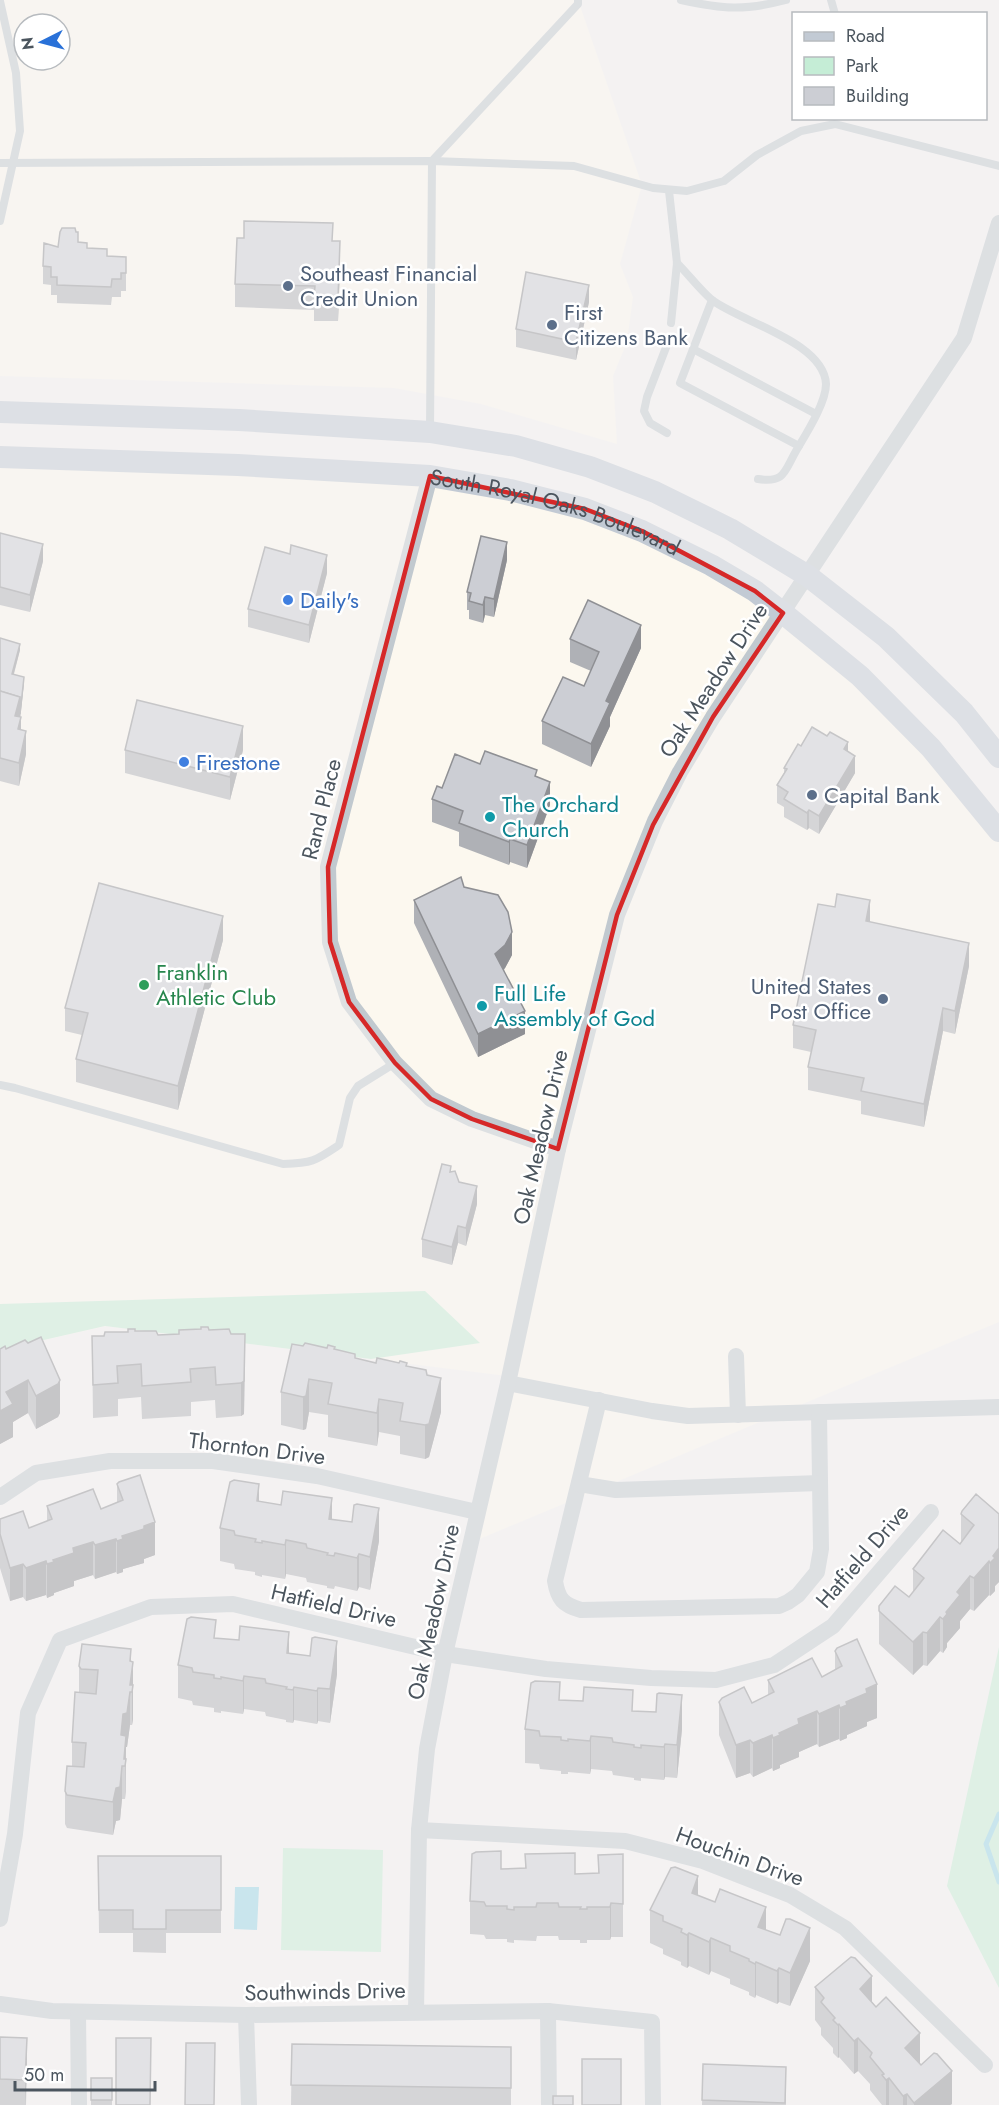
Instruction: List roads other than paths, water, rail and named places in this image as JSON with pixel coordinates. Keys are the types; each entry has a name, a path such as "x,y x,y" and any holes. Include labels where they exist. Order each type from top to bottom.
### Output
{"main road":[{"name":"South Royal Oaks Boulevard","path":"0,412 239,420 430,432 516,446 590,467 655,492 730,529 808,576 886,637 964,713 999,757"},
{"name":"South Royal Oaks Boulevard","path":"0,457 238,465 430,476 510,490 585,508 642,531 756,591 860,676 931,748 999,831"}],"street":[{"name":"Oak Meadow Drive","path":"416,2012 419,1830 427,1749 445,1654 508,1383 558,1149 617,915 655,821 680,772 713,717 964,338 999,223"},
{"name":"Rand Place","path":"430,476 328,867 330,942 349,1002 394,1063 431,1099 472,1119 558,1149"},
{"path":"736,1356 738,1415"},
{"path":"508,1383 652,1412 688,1416 999,1407"},
{"path":"599,1400 555,1581 559,1599 568,1606 581,1610 778,1606 798,1595 817,1572 821,1549 819,1413"},
{"name":"Thornton Drive","path":"0,1497 36,1473 110,1461 213,1461 317,1476 477,1512"},
{"path":"579,1484 616,1490 820,1483"},
{"name":"Hatfield Drive","path":"0,1919 7,1833 28,1713 60,1640 151,1606 233,1605 445,1654 546,1669 651,1678 716,1680 774,1665 833,1626 931,1512"},
{"name":"Houchin Drive","path":"419,1830 625,1841 703,1861 790,1895 845,1928 985,2065"},
{"name":"Southwinds Drive","path":"0,2004 28,2009 78,2012 246,2015 548,2012 652,2022 653,2105"},
{"path":"78,2012 79,2105"},
{"path":"548,2012 549,2105"},
{"path":"246,2015 249,2105"}],"lane":[{"path":"430,432 432,161 578,4 578,0"},
{"path":"681,0 741,9 780,1"},
{"path":"0,1 16,73 20,131 0,221"},
{"path":"0,163 432,161 574,166 652,188 687,191 723,181 757,155 801,131 835,121 999,166"},
{"path":"669,190 677,263 671,323"},
{"path":"677,263 712,300 802,348 822,368 826,383 825,396 800,446 781,478 772,481 758,479"},
{"path":"712,300 680,383 800,446"},
{"path":"667,433 650,423 644,411 670,337"},
{"path":"693,349 816,414"},
{"path":"0,1085 284,1164 312,1163 339,1145 350,1098 358,1086 394,1063"}],"water":[{"path":"235,1887 259,1887 257,1930 234,1929"}],"waterway":[{"path":"999,1814 986,1844 999,1882"}],"place":[{"name":"Southeast Financial Credit Union","path":"288,286"},
{"name":"First Citizens Bank","path":"552,325"},
{"name":"Daily's","path":"288,600"},
{"name":"Firestone","path":"184,762"},
{"name":"Capital Bank","path":"812,795"},
{"name":"The Orchard Church","path":"490,817"},
{"name":"Franklin Athletic Club","path":"144,985"},
{"name":"United States Post Office","path":"883,999"},
{"name":"Full Life Assembly of God","path":"482,1006"}]}
